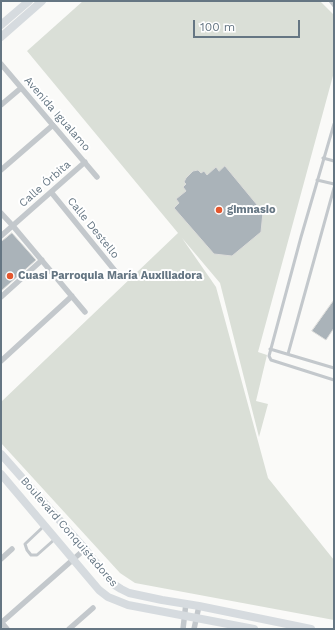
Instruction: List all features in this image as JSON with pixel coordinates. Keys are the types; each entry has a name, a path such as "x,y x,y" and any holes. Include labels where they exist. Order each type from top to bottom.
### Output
{"street":[{"path":"1,25 29,1"},
{"path":"1,37 42,1"},
{"name":"Avenida Igualamo","path":"1,64 97,177"},
{"path":"1,105 21,88"},
{"path":"1,170 53,125"},
{"name":"Calle Órbita","path":"1,236 85,162"},
{"name":"Calle Destello","path":"51,192 120,277"},
{"path":"1,213 42,260 84,312"},
{"path":"1,297 42,260"},
{"path":"1,361 72,296"},
{"name":"Boulevard Conquistadores","path":"1,454 85,549 112,584 120,589 142,596 186,603 311,629"},
{"name":"Boulevard Conquistadores","path":"1,474 73,560 108,597 117,602 128,605 254,629"},
{"path":"1,559 12,549"},
{"path":"7,629 1,623 85,549"},
{"path":"183,629 186,603"},
{"path":"194,629 199,606"},
{"path":"69,629 93,608"}],"lane":[{"path":"330,1 334,6"},
{"path":"334,124 323,158 269,356 271,360 334,380"},
{"path":"323,158 334,161"},
{"path":"317,180 334,184"},
{"path":"288,354 334,188"},
{"path":"270,349 334,368"},
{"path":"45,526 25,544 31,555 37,555 56,538"}],"shaded area":[{"path":"83,1 320,1 334,15 334,72 258,352 267,355 256,401 268,404 259,437 220,283 182,238 216,287 268,478 334,560 334,620 135,583 120,573 1,443 1,402 178,233 27,51"}],"building":[{"name":"gimnasio","path":"225,166 263,212 261,232 232,256 214,254 174,208 179,203 176,199 186,191 183,187 186,184 184,182 186,178 193,171 198,170 201,173 204,171 207,175 216,167 219,171"},
{"name":"Cuasi Parroquia María Auxiliadora","path":"12,233 36,260 1,291 1,242"},
{"path":"334,300 334,328 326,340 312,331"}],"place":[{"name":"gimnasio","path":"219,210"},
{"name":"Cuasi Parroquia María Auxiliadora","path":"10,276"}]}
